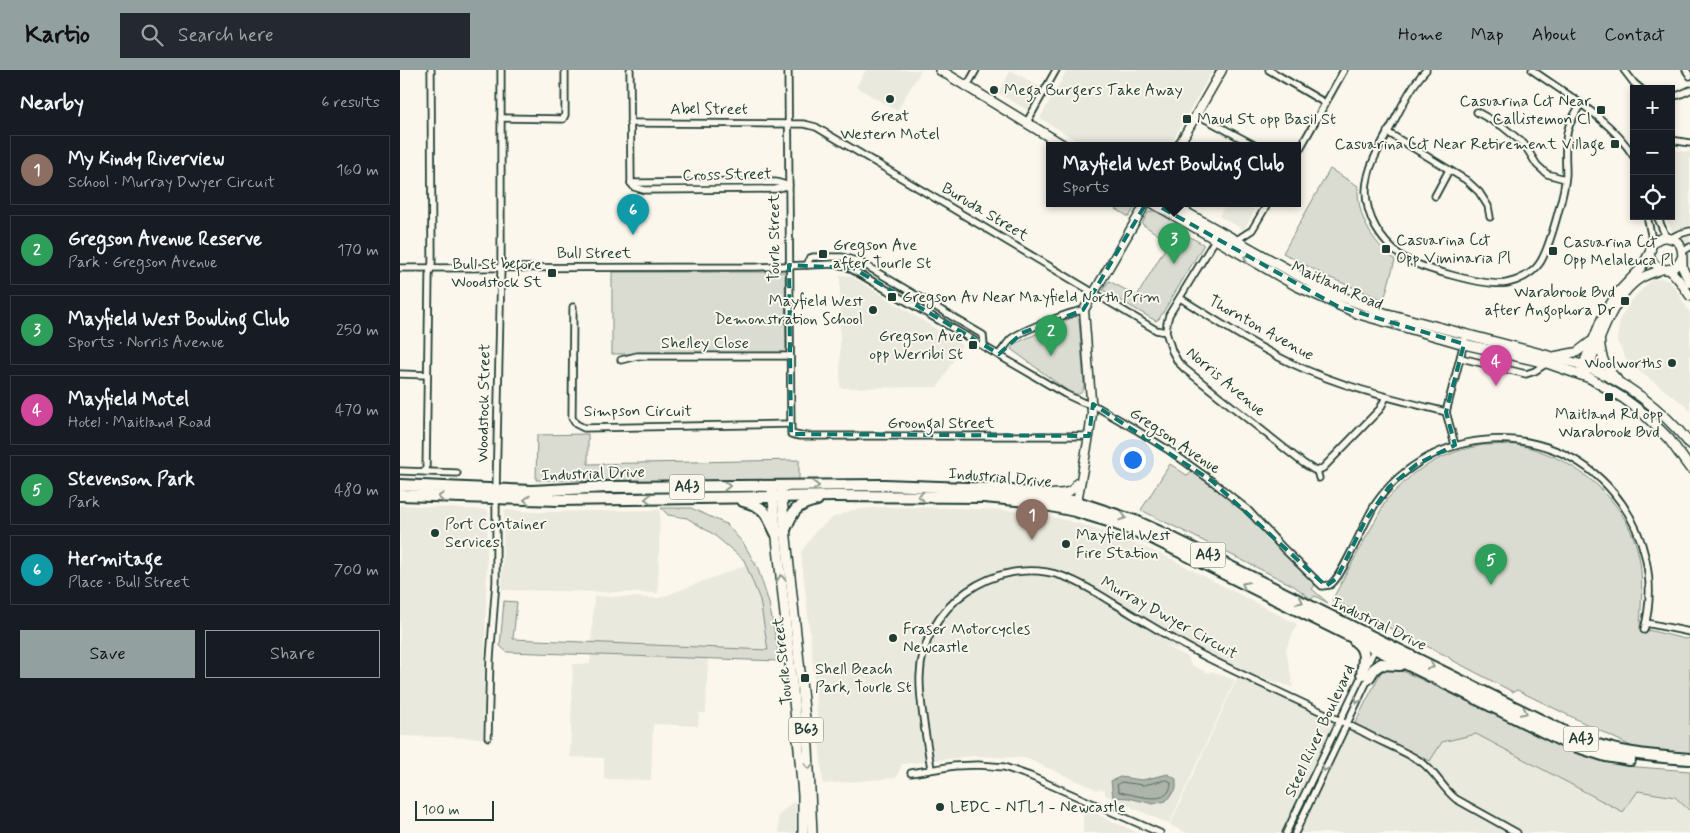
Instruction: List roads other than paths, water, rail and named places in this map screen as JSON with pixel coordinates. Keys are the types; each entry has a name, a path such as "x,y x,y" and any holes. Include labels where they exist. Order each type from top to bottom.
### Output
{"highway":[{"name":"Industrial Drive","path":"400,485 558,500 835,496 984,497 1076,507 1130,519 1160,532 1381,647 1432,676 1568,744 1587,751 1639,762 1690,766"},
{"name":"Industrial Drive","path":"400,495 496,495 608,487 884,485 971,488 1039,494 1148,536 1349,636 1381,647 1590,743 1623,752 1690,759"},
{"path":"780,532 798,507 809,502 835,496"},
{"name":"B63","path":"732,498 761,507 780,532"},
{"path":"1349,636 1363,650 1365,675"},
{"path":"1365,675 1377,667 1387,664 1399,665 1432,676"}],"main road":[{"path":"940,70 1059,142"},
{"path":"1049,136 1063,142"},
{"name":"Maitland Road","path":"1160,207 1297,286 1337,306 1383,322 1548,359 1585,369 1620,382 1670,420 1690,444"},
{"name":"Maitland Road","path":"1176,207 1334,294 1465,339"},
{"name":"Maitland Road","path":"1585,369 1642,412 1669,439 1690,468"},
{"name":"Tourle Street","path":"776,486 780,532 808,748 812,833"},
{"name":"Tourle Street","path":"780,532 799,749 803,833"}],"street":[{"path":"426,472 429,275 431,268 431,70"},
{"name":"Woodstock Street","path":"488,737 490,659 495,598 501,267 501,70"},
{"path":"501,118 563,119 565,115 565,70"},
{"path":"630,70 630,122"},
{"name":"Tourle Street","path":"788,70 788,265 790,432 792,436"},
{"path":"967,86 976,70"},
{"path":"1027,122 1056,70"},
{"path":"1181,142 1222,70"},
{"path":"1269,70 1325,102"},
{"path":"1301,146 1344,70"},
{"path":"1426,70 1419,78 1388,132 1370,168 1366,192 1368,206 1375,227 1388,245 1403,257 1420,266 1477,281 1496,284 1508,283 1522,278 1539,265 1546,252 1566,179 1568,128 1580,105"},
{"path":"1532,70 1605,123 1630,151"},
{"path":"1624,70 1636,85"},
{"path":"1686,70 1690,76"},
{"path":"1675,96 1690,90"},
{"path":"1476,112 1502,126 1524,144 1537,165 1547,174 1566,179"},
{"path":"1196,114 1248,142"},
{"name":"Abel Street","path":"630,122 788,123"},
{"name":"Cross Street","path":"630,122 631,182 776,182 789,185"},
{"name":"Buruda Street","path":"788,123 816,127 1092,293 1156,330 1166,332"},
{"path":"1388,132 1466,180 1479,192 1488,206 1490,217"},
{"path":"1675,141 1690,143"},
{"path":"1435,196 1449,170"},
{"path":"1076,507 1092,413 1084,310 1092,293 1144,207"},
{"path":"1235,241 1252,230 1266,207"},
{"path":"1648,220 1652,247 1650,255 1654,264 1666,269 1679,280 1690,296"},
{"path":"1658,220 1669,238 1679,243 1684,270 1690,283"},
{"path":"1585,369 1609,306 1619,291 1640,268 1652,247 1661,238 1669,238 1690,231"},
{"path":"1166,332 1169,315 1215,240"},
{"path":"1461,358 1526,374 1535,371 1548,359 1577,352 1597,337 1615,306 1640,278 1677,265 1682,254 1690,247"},
{"name":"Gregson Avenue","path":"788,265 807,265 810,258 813,257 842,257 860,262 983,335 984,345 1065,394 1112,415 1170,451 1212,481 1248,510 1318,584 1330,585 1338,578 1369,515 1389,487 1417,464 1435,453 1455,445"},
{"name":"Bull Street","path":"400,268 758,267 788,265"},
{"name":"Thornton Avenue","path":"1180,298 1264,349 1292,363 1338,382 1386,397 1446,412"},
{"name":"Simpson Circuit","path":"574,307 572,418 576,424 584,428 790,424"},
{"path":"999,354 1011,339 1022,333 1072,312 1084,310"},
{"name":"Norris Avenue","path":"1166,332 1172,351 1178,362 1185,369 1303,463 1317,470"},
{"path":"1597,337 1602,360 1609,371 1620,382"},
{"path":"1465,339 1446,412 1455,445 1477,440 1498,439 1538,444 1569,457 1602,480 1628,511 1636,527 1646,557 1649,589 1644,630"},
{"name":"Shelley Close","path":"620,360 637,356 789,356"},
{"path":"400,374 427,375"},
{"path":"1319,478 1317,470 1323,468 1380,409 1386,397"},
{"name":"Groongal Street","path":"792,436 1089,436"},
{"path":"1039,494 1072,491 1076,488 1082,469"},
{"path":"400,471 456,473"},
{"name":"Murray Dwyer Circuit","path":"931,769 920,675 926,644 935,624 952,602 983,581 1011,572 1045,572 1061,575 1078,582 1207,657 1421,762 1434,773 1451,795 1507,831 1517,833"},
{"path":"1646,623 1690,632"},
{"name":"Steel River Boulevard","path":"1286,833 1340,721 1381,647"},
{"name":"Steel River Boulevard","path":"1295,833 1346,724 1365,675"},
{"path":"911,773 954,766 1004,767 1030,776 1160,833"}],"water":[{"path":"1168,774 1176,779 1176,789 1166,801 1153,804 1129,798 1113,797 1111,781 1120,777 1142,780"}],"place":[{"name":"Mega Burgers Take Away","path":"994,90"},
{"name":"Great Western Motel","path":"890,99"},
{"name":"Casuarina Cct Near Callistemon Cl","path":"1601,110"},
{"name":"Maud St opp Basil St","path":"1187,119"},
{"name":"Casuarina Cct Near Retirement Village","path":"1615,144"},
{"name":"Hermitage","path":"633,235"},
{"name":"Casuarina Cct Opp Viminaria Pl","path":"1386,249"},
{"name":"Casuarina Cct Opp Melaleuca Pl","path":"1553,251"},
{"name":"Gregson Ave after Tourle St","path":"823,254"},
{"name":"Mayfield West Bowling Club","path":"1174,264"},
{"name":"Bull St before Woodstock St","path":"552,273"},
{"name":"Gregson Av Near Mayfield North Prim","path":"892,297"},
{"name":"Warabrook Bvd after Angophora Dr","path":"1625,301"},
{"name":"Mayfield West Demonstration School","path":"873,310"},
{"name":"Gregson Ave opp Werribi St","path":"973,345"},
{"name":"Gregson Avenue Reserve","path":"1051,356"},
{"name":"Woolworths","path":"1672,363"},
{"name":"Mayfield Motel","path":"1496,386"},
{"name":"Maitland Rd opp Warabrook Bvd","path":"1609,397"},
{"name":"Port Container Services","path":"435,533"},
{"name":"My Kindy Riverview","path":"1032,540"},
{"name":"Mayfield West Fire Station","path":"1066,544"},
{"name":"Stevenson Park","path":"1491,585"},
{"name":"Fraser Motorcycles Newcastle","path":"893,638"},
{"name":"Shell Beach Park, Tourle St","path":"805,678"},
{"name":"LEDC - NTL1 - Newcastle","path":"940,807"}]}
